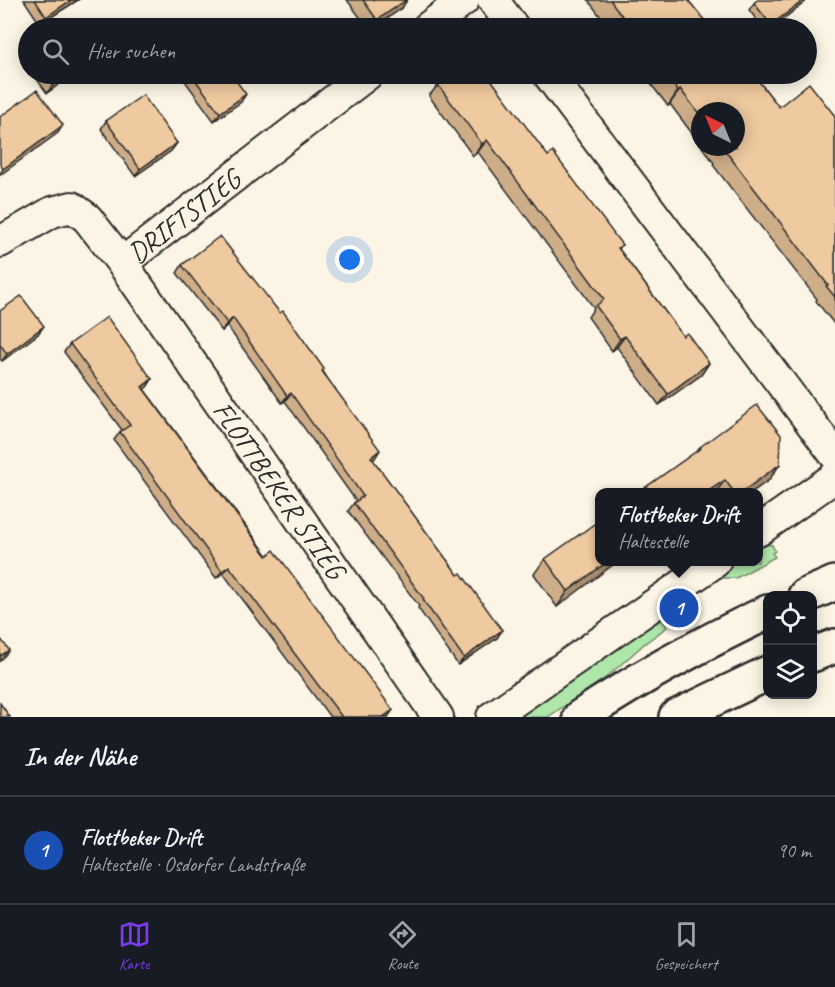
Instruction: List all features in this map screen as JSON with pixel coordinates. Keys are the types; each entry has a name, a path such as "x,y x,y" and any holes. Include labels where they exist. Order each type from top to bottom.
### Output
{"main road":[{"path":"817,591 835,583"},
{"path":"580,717 702,644 763,614"},
{"path":"817,653 835,646"},
{"path":"676,717 763,675"}],"street":[{"path":"440,18 464,0"},
{"path":"492,0 506,18"},
{"name":"DRIFTSTIEG","path":"0,242 52,212 72,207 87,218 122,263 355,84"},
{"path":"556,84 835,455"},
{"name":"FLOTTBEKER STIEG","path":"122,263 438,717"},
{"path":"763,528 835,477"},
{"path":"492,717 708,566"}],"green space":[{"path":"763,544 772,545 775,551 772,553 775,557 763,563"},
{"path":"725,566 758,566 736,578 717,578 667,606"},
{"path":"658,614 667,627 608,676 548,717 515,717"}],"building":[{"path":"35,0 71,0 46,17"},
{"path":"363,0 406,0 380,18 376,18"},
{"path":"610,0 688,0 702,18 624,18"},
{"path":"757,0 804,0 780,18 766,18 754,3"},
{"path":"198,84 238,84 246,94 220,113"},
{"path":"494,84 548,156 553,152 622,245 618,248 683,336 687,333 709,363 668,394 625,336 620,339 596,306 604,299 487,140 482,144 438,85"},
{"path":"673,84 761,84 779,107 810,84 835,116 835,297 729,156 745,156 745,102 691,103 680,89 678,91"},
{"path":"37,90 63,125 3,169 0,164 0,117"},
{"path":"143,95 177,143 140,169 106,121"},
{"path":"220,236 280,313 283,311 324,369 322,371 380,450 371,457 458,575 461,573 502,630 464,658 354,503 363,496 291,393 287,396 233,318 227,323 182,265"},
{"path":"21,296 44,326 7,354 0,344 0,311"},
{"path":"107,317 152,379 142,387 267,556 274,550 393,710 383,717 342,717 229,566 222,571 120,432 130,425 70,344"},
{"path":"757,405 781,435 780,464 747,488 731,488 725,480 713,488 645,488"},
{"path":"595,524 595,566 601,566 568,591 545,559"},
{"path":"0,638 9,650 0,656"},
{"path":"0,703 10,717 0,717"}],"place":[{"name":"Flottbeker Drift","path":"679,608"}]}
